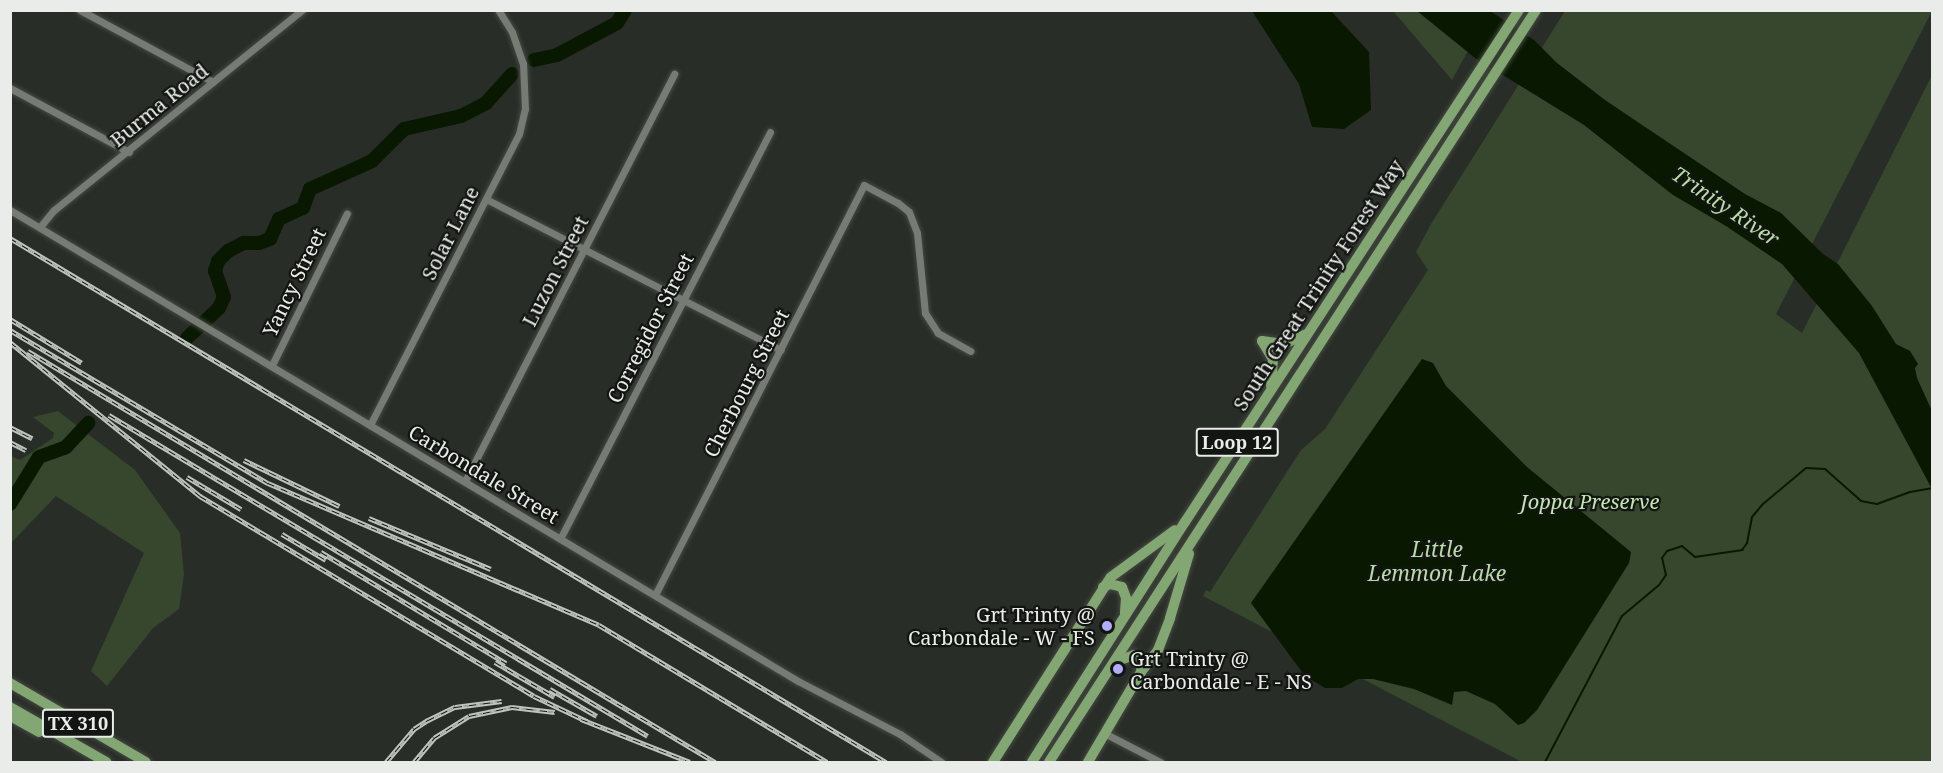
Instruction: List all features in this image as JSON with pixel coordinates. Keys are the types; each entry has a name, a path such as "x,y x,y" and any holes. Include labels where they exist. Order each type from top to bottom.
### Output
{"main road":[{"name":"South Great Trinity Forest Way","path":"1032,762 1289,361 1519,10"},
{"name":"South Great Trinity Forest Way","path":"1049,762 1536,10"},
{"path":"1271,389 1273,359 1262,341 1284,344 1309,332"},
{"path":"1274,413 1282,388 1291,372 1289,361"},
{"path":"993,762 1103,587 1117,571 1155,546 1185,522"},
{"path":"1088,762 1141,672 1158,650 1193,539"},
{"path":"1103,587 1117,584 1125,592 1126,604 1123,621"},
{"path":"1114,663 1123,657 1134,655 1142,665 1141,672"},
{"name":"TX 310","path":"10,683 146,762"},
{"name":"TX 310","path":"10,707 106,762"},
{"path":"10,716 94,762"}],"street":[{"path":"80,10 213,82"},
{"name":"Solar Lane","path":"370,425 519,134 525,109 526,85 518,47 498,10"},
{"name":"Burma Road","path":"40,227 54,210 129,152 298,12"},
{"name":"Luzon Street","path":"465,481 674,74"},
{"path":"10,88 129,152"},
{"name":"Corregidor Street","path":"560,539 770,132"},
{"name":"Cherbourg Street","path":"656,595 864,185 898,203 909,212 917,233 925,313 938,333 969,351"},
{"path":"486,200 781,350"},
{"name":"Carbondale Street","path":"10,210 798,681 900,734 942,762"},
{"name":"Yancy Street","path":"272,366 346,213"},
{"path":"1106,734 1160,762"}],"green space":[{"path":"1393,11 1490,11 1452,80"},
{"name":"Joppa Preserve","path":"1565,11 1932,11 1776,314 1802,333 1932,75 1932,762 1522,762 1203,596 1206,590 1210,592 1301,450 1325,429 1428,270 1416,252 1431,224"},
{"path":"58,411 135,470 180,533 184,574 179,609 153,628 107,686 91,671 144,553 56,496 11,543 11,456 20,460 53,438 54,433 33,417"}],"water":[{"path":"1252,11 1331,11 1369,52 1371,110 1344,129 1312,127 1299,84"},
{"name":"Trinity River","path":"1417,11 1490,11 1534,40 1557,63 1605,100 1745,194 1781,213 1823,254 1838,264 1872,306 1896,344 1910,351 1918,364 1915,368 1917,378 1932,411 1932,489 1859,353 1782,264 1726,226 1673,195 1584,125 1475,58"},
{"name":"Little Lemmon Lake","path":"1422,359 1433,363 1446,386 1527,467 1631,552 1629,563 1537,710 1524,723 1518,725 1495,704 1466,691 1454,692 1452,705 1414,689 1373,679 1358,679 1342,688 1325,688 1305,676 1251,603"}],"waterway":[{"path":"534,60 557,55 617,23 625,10"},
{"path":"187,338 219,308 224,297 215,271 218,261 228,251 244,243 259,243 270,239 279,219 303,208 310,189 372,161 404,129 461,116 486,103 512,74"},
{"path":"10,504 39,457 66,447 88,423"},
{"path":"1545,762 1622,616 1659,585 1666,575 1662,558 1667,551 1682,546 1695,557 1742,550 1747,543 1752,517 1763,504 1806,468 1825,469 1861,501 1877,504 1910,492 1932,488"}],"railway":[{"path":"10,238 886,762"},
{"path":"10,319 82,363"},
{"path":"10,330 268,483 599,625 827,762"},
{"path":"10,342 200,496 534,696 587,721"},
{"path":"28,351 715,762"},
{"path":"109,415 648,736"},
{"path":"10,427 32,438"},
{"path":"10,442 26,450"},
{"path":"244,460 339,506"},
{"path":"187,477 241,509"},
{"path":"369,518 491,569"},
{"path":"282,534 326,560"},
{"path":"321,552 506,663"},
{"path":"495,662 555,697"},
{"path":"550,689 597,716"},
{"path":"386,762 414,729 428,720 455,707 502,701"},
{"path":"414,762 434,738 469,716 512,707 555,712"},
{"path":"581,719 690,762"}],"place":[{"name":"Grt Trinty @ Carbondale - W - FS","path":"1107,626"},
{"name":"Grt Trinty @ Carbondale - E - NS","path":"1118,669"}]}
